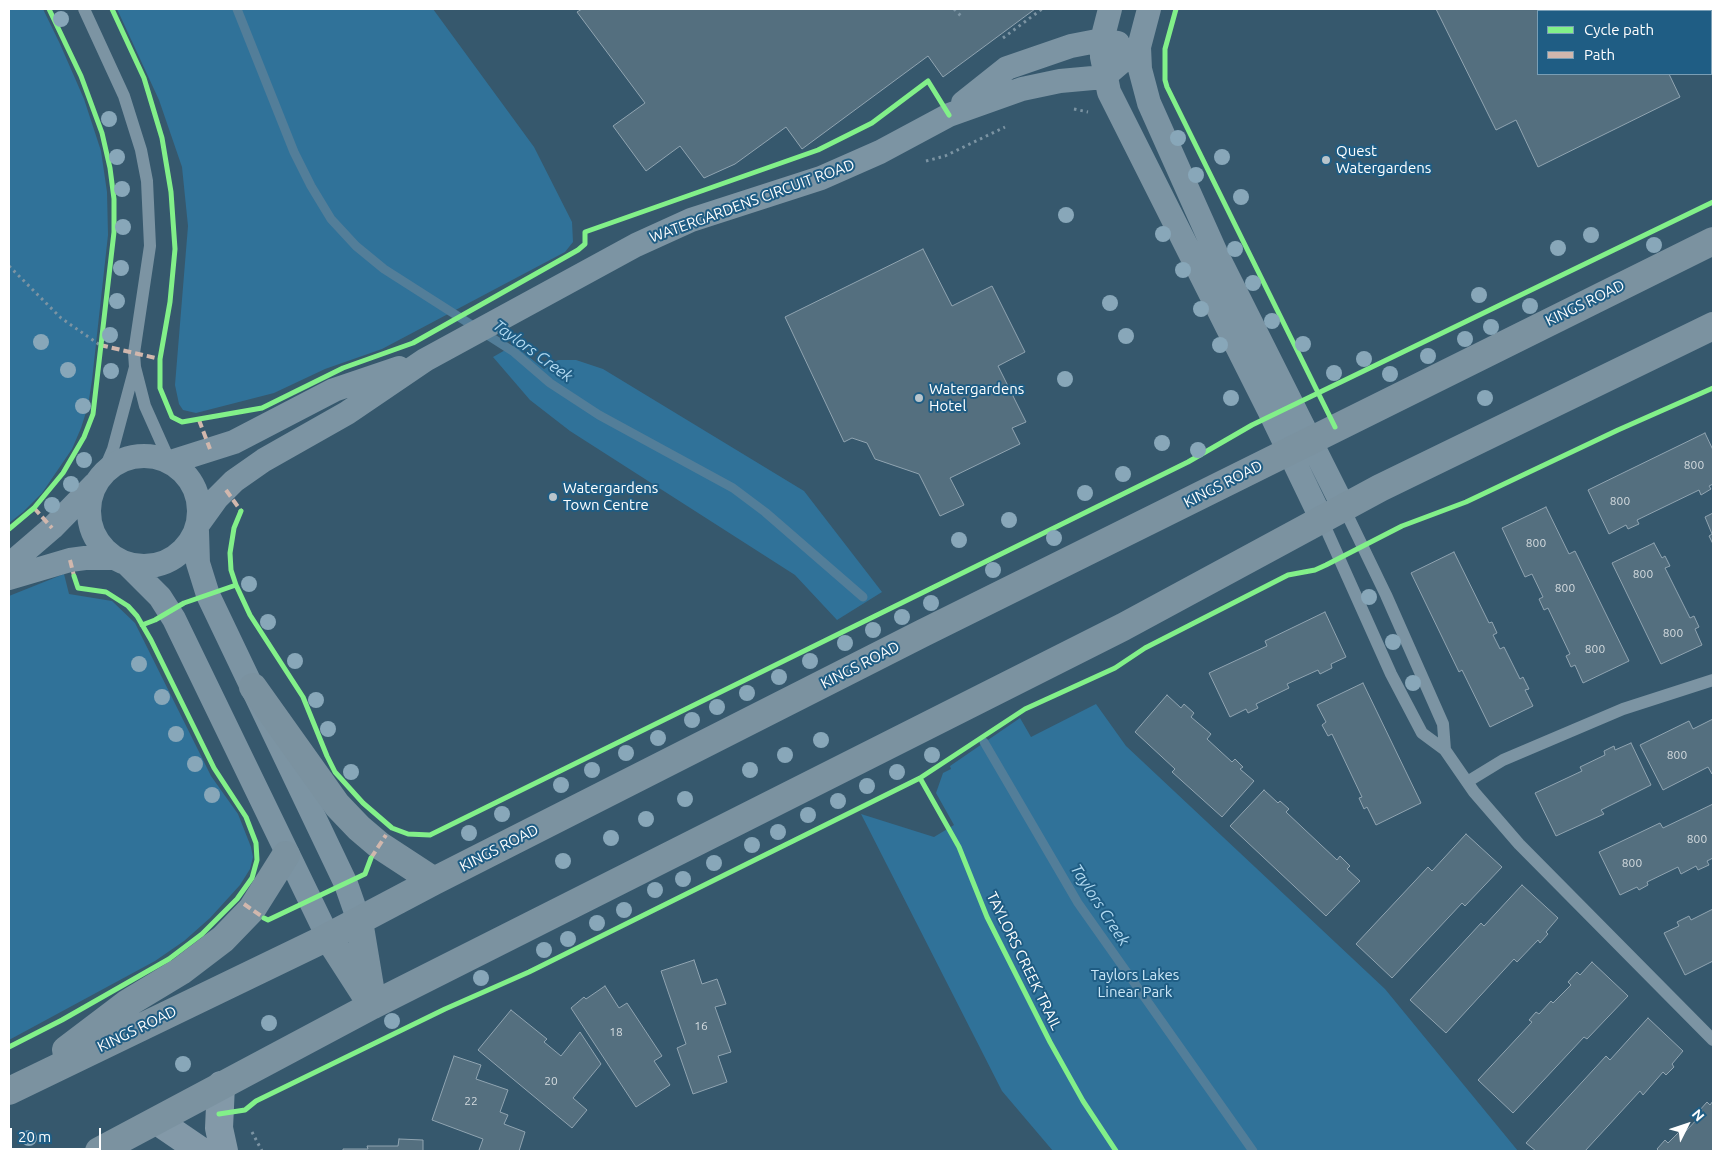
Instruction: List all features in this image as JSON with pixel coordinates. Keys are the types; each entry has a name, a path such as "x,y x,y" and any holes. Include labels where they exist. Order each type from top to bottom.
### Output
{"main road":[{"name":"KINGS ROAD","path":"13,1089 328,937 434,880 1300,445 1713,241"},
{"path":"99,1151 372,1006 1123,627 1333,514 1713,326"},
{"path":"253,687 337,804 358,828 379,845 434,880"},
{"path":"13,1089 128,1003 181,971 223,939 252,909 286,855"},
{"path":"359,921 372,1006"},
{"path":"328,937 372,1006"}],"street":[{"path":"1110,9 1102,40 1104,77 1109,92 1149,175 1300,445"},
{"path":"1149,9 1139,47 1140,69 1148,103 1216,252 1300,445 1333,514"},
{"name":"WATERGARDENS CIRCUIT ROAD","path":"198,527 217,498 234,481 264,460 348,413 424,360 570,280 665,231 719,210 821,178 880,152 949,114 1007,68 1071,46 1102,40 1139,47"},
{"path":"1104,77 1139,47"},
{"name":"WATERGARDENS CIRCUIT ROAD","path":"949,114 1022,89 1060,81 1104,77"},
{"name":"WATERGARDENS CIRCUIT ROAD","path":"171,462 234,442 334,390 424,360"},
{"path":"9,565 52,528 115,464 132,457 152,456 171,462 186,473 195,488 200,506 198,563 208,595 346,884 359,921"},
{"path":"98,480 90,499 89,516 93,532 102,547 160,597 174,619 286,855 328,937"},
{"path":"9,578 70,560 85,558 120,561 143,567 160,564 176,558 188,546 198,527"},
{"path":"221,1085 219,1128 224,1151"},
{"path":"157,1121 201,1151"}],"lane":[{"path":"84,9 127,104 141,150 147,181 150,246 134,353 135,367 146,406 171,462"},
{"path":"98,480 113,449 135,367"},
{"path":"1333,514 1386,595 1443,724 1444,750"},
{"path":"1333,514 1409,712 1422,733 1444,750 1467,782 1519,844 1713,1040"},
{"path":"1467,782 1503,760 1623,709 1713,680"}],"path":[{"path":"954,9 962,18"},
{"path":"9,266 61,318 100,345"},
{"path":"99,355 101,336"}],"green space":[{"path":"9,9 43,9 60,44 84,99 101,151 107,192 108,235 92,380 88,406 81,428 72,449 42,493 9,523"},
{"path":"117,9 433,9 534,147 572,222 573,242 565,252 382,349 325,369 274,393 196,413 183,410 179,404 175,385 188,226 182,167 159,100"},
{"path":"514,345 544,369 558,360 576,360 603,369 804,491 882,592 837,620 795,575 570,431 530,400 493,357"},
{"path":"64,574 69,594 112,601 135,623 211,776 238,814 253,857 250,869 240,885 210,918 184,941 155,961 9,1040 9,596"},
{"name":"Taylors Lakes Linear Park","path":"1096,704 1126,746 1385,989 1518,1151 1053,1151 1002,1091 861,814 934,837 954,825 936,793 943,773 951,769 950,766 1020,718 1031,737"}],"building":[{"path":"582,9 1035,9 943,77 928,56 802,149 786,127 735,164 704,178 680,146 646,171 613,126 645,103 577,12"},
{"path":"1436,9 1662,9 1537,10 1537,75 1669,75 1680,97 1538,167 1516,120 1496,130"},
{"name":"Watergardens Hotel","path":"923,249 952,306 992,286 1025,352 998,366 1026,422 1012,428 1020,444 950,478 964,505 940,516 919,474 875,459 867,443 852,438 844,442 785,317"},
{"path":"1705,433 1713,450 1713,484 1709,486 1711,489 1701,495 1699,490 1637,520 1639,524 1628,529 1626,525 1609,534 1588,490"},
{"path":"1546,507 1569,554 1575,551 1629,661 1583,683 1575,665 1571,667 1566,656 1570,654 1548,608 1544,610 1539,599 1543,597 1532,574 1525,577 1502,528"},
{"path":"1713,513 1713,544 1709,536 1712,534 1705,517"},
{"path":"1654,543 1662,558 1665,556 1670,566 1665,568 1690,618 1694,616 1699,627 1695,629 1702,645 1661,664 1612,563"},
{"path":"1454,552 1489,623 1492,622 1497,633 1493,635 1500,649 1504,647 1520,679 1523,677 1529,689 1525,690 1533,706 1490,727 1462,670 1459,672 1411,573"},
{"path":"1325,612 1346,657 1331,664 1332,668 1320,674 1318,670 1287,684 1289,688 1256,704 1258,708 1248,713 1246,709 1230,717 1209,673 1267,646 1265,641"},
{"path":"1363,683 1421,803 1376,825 1367,807 1364,809 1359,798 1362,797 1332,734 1328,736 1322,725 1326,722 1317,705"},
{"path":"1167,695 1181,708 1184,704 1194,713 1191,717 1211,734 1207,739 1232,762 1235,759 1243,767 1240,769 1254,781 1222,817 1172,772 1175,769 1135,732"},
{"path":"1713,719 1713,773 1708,767 1663,790 1640,745 1689,721 1693,729"},
{"path":"1631,743 1651,785 1601,810 1604,814 1556,836 1535,793 1582,771 1580,767 1605,755 1604,751 1614,746 1615,750"},
{"path":"1264,790 1278,803 1280,801 1289,809 1286,812 1337,860 1340,856 1350,866 1347,869 1360,881 1326,916 1230,826"},
{"path":"1713,804 1713,858 1707,861 1709,865 1698,870 1696,866 1681,874 1678,867 1647,882 1648,885 1639,890 1637,887 1620,895 1599,852 1660,823 1663,828"},
{"path":"1466,834 1502,867 1465,906 1462,903 1392,978 1356,944 1428,867 1432,871"},
{"path":"1522,885 1558,918 1546,932 1548,934 1540,943 1538,940 1517,962 1514,959 1446,1033 1410,1000 1481,923 1484,926"},
{"path":"1713,909 1713,961 1685,975 1664,933 1679,926 1677,922 1689,916 1691,920"},
{"path":"694,960 702,984 717,979 726,1004 715,1007 731,1052 718,1056 727,1082 693,1094 677,1048 686,1044 661,971"},
{"path":"1592,962 1628,996 1587,1039 1584,1037 1513,1113 1478,1080 1532,1022 1529,1020 1536,1012 1539,1014 1551,1001 1553,1003 1571,985 1568,982 1577,972 1580,975"},
{"path":"605,986 619,1008 627,1003 662,1056 654,1061 670,1085 636,1107 571,1008 584,997 586,999"},
{"path":"511,1010 547,1039 544,1042 561,1056 580,1032 601,1064 573,1098 587,1110 572,1128 478,1050"},
{"path":"1648,1018 1683,1051 1672,1064 1674,1067 1666,1075 1663,1072 1643,1095 1640,1091 1585,1151 1536,1151 1526,1143 1606,1056 1610,1060"},
{"path":"454,1056 481,1065 476,1079 508,1090 500,1112 508,1115 504,1124 525,1132 519,1151 479,1150 483,1139 432,1120"},
{"path":"1713,1101 1713,1151 1659,1151 1657,1149 1665,1140 1668,1143 1681,1130 1684,1133 1702,1114 1699,1111 1707,1102 1710,1105"},
{"path":"399,1139 423,1140 423,1151 343,1151 343,1149 368,1149 367,1146 398,1146"}],"waterway":[{"name":"Taylors Creek","path":"237,9 294,152 311,186 331,219 356,246 384,269 514,352 550,383 599,415 733,488 765,512 863,597"},
{"name":"Taylors Creek","path":"984,742 1078,903 1253,1151"}],"marked path":[{"path":"100,345 160,359"},
{"path":"199,420 210,449"},
{"path":"226,490 241,511"},
{"path":"34,508 52,528"},
{"path":"70,560 74,576"},
{"path":"371,858 386,835"},
{"path":"244,904 264,918"}],"cycle path":[{"path":"9,529 34,508 63,473 84,437 93,414 114,232 114,199 110,168 102,133 81,76 49,9"},
{"path":"112,9 144,78 162,138 171,192 175,249 170,302 160,359 160,388 172,417 182,422 262,408 343,368 413,343 578,250 585,244 585,232 818,150 872,123 928,81 949,115"},
{"path":"1176,9 1165,49 1165,80 1167,87 1335,427"},
{"path":"241,511 234,528 230,553 231,570 236,585 250,615 303,697 335,772 363,803 392,828 408,834 430,835 1188,462 1252,425 1713,202"},
{"path":"219,1114 245,1110 256,1101 445,1009 529,972 920,778 1025,709 1115,668 1145,648 1288,575 1315,570 1402,526 1466,502 1618,430 1713,388"},
{"path":"9,1047 62,1020 169,959 202,934 237,899 252,878 257,860 256,843 246,817 214,768 151,640 137,616 128,606 106,592 78,588 74,576"},
{"path":"142,625 155,620 184,603 236,585"},
{"name":"TAYLORS CREEK TRAIL","path":"920,778 959,847 987,917 1050,1042 1083,1101 1116,1151"},
{"path":"264,918 268,920 365,874 371,858"}],"place":[{"name":"Quest Watergardens","path":"1326,160"},
{"name":"Watergardens Hotel","path":"919,398"},
{"name":"Watergardens Town Centre","path":"553,497"}]}
